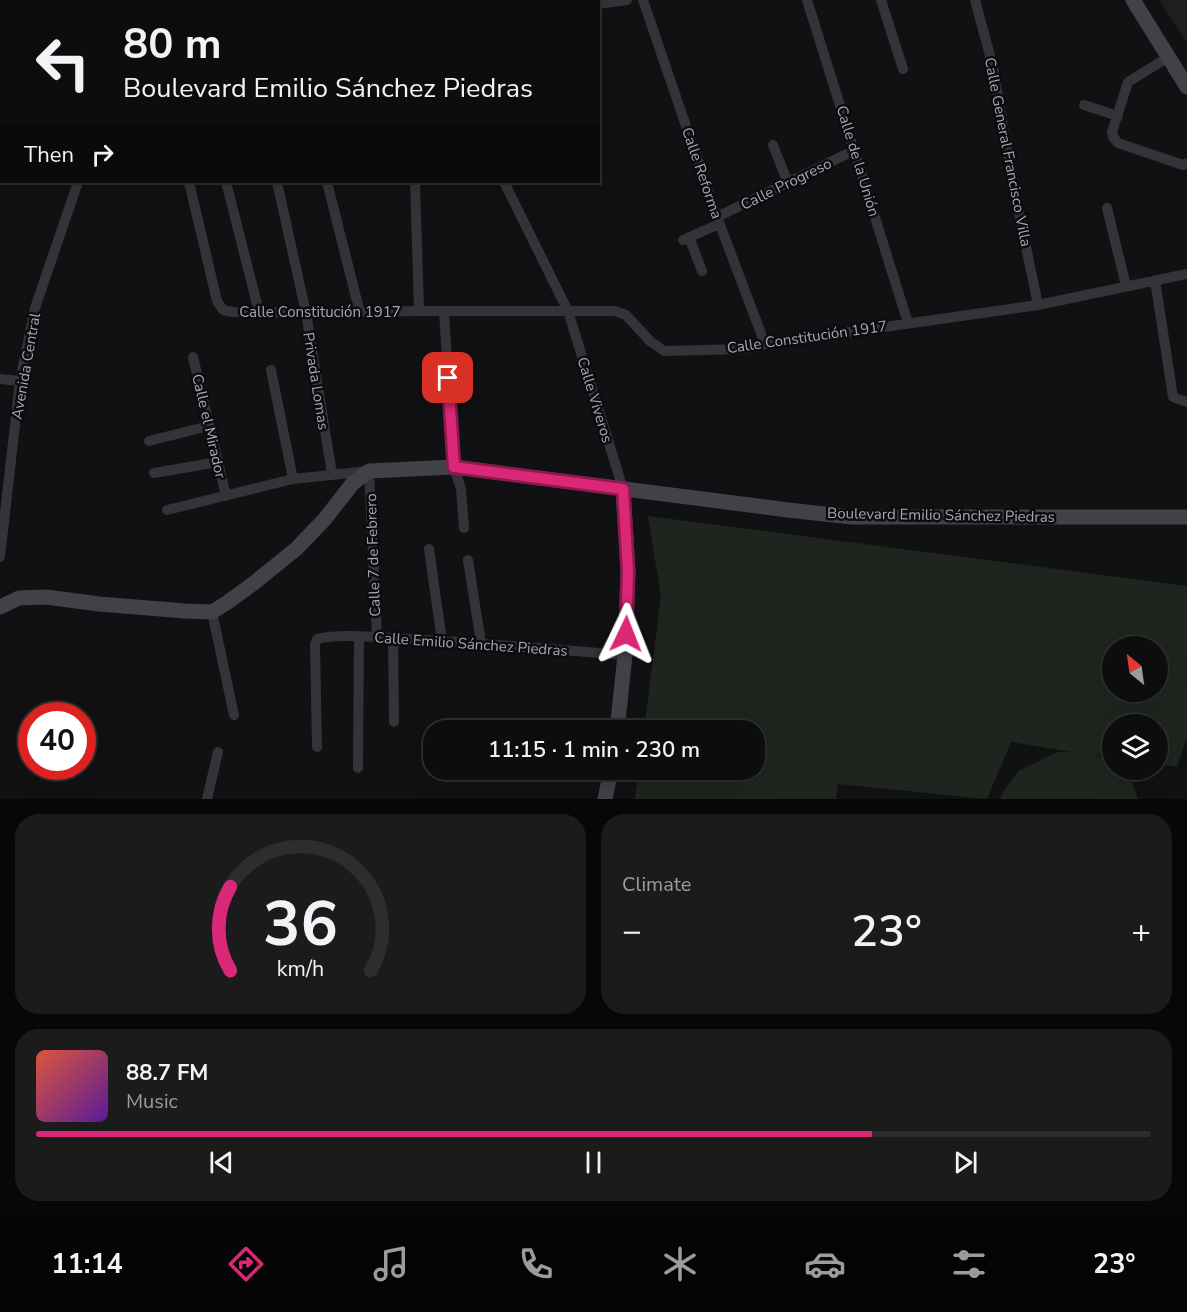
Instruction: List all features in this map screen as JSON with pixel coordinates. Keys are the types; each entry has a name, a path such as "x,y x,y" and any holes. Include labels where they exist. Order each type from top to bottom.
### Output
{"main road":[{"path":"1133,0 1187,87"},
{"name":"Boulevard Emilio Sánchez Piedras","path":"369,471 454,467 852,517 1187,517"},
{"path":"0,606 19,598 46,597 99,604 212,612 254,584 296,549 324,520 353,483 369,471"},
{"path":"618,720 625,655 628,571 623,489"},
{"path":"605,799 609,780"}],"street":[{"path":"600,4 627,0"},
{"name":"Calle Reforma","path":"643,0 718,221 765,344"},
{"name":"Calle de la Unión","path":"807,0 908,323"},
{"path":"881,0 903,69"},
{"name":"Calle General Francisco Villa","path":"975,0 993,67 1012,179 1038,305"},
{"path":"1167,58 1128,82 1112,132 1118,143 1183,165 1187,163"},
{"path":"1084,105 1118,116"},
{"path":"773,145 788,183"},
{"name":"Calle Progreso","path":"702,271 686,238 855,150"},
{"name":"Avenida Central","path":"0,557 20,381 35,308 78,183"},
{"name":"Calle Constitución 1917","path":"189,183 217,302 223,310 232,312 615,311 626,315 650,341 664,351 744,349 765,344 1038,305 1187,274"},
{"path":"226,183 259,312"},
{"name":"Privada Lomas","path":"277,183 306,313 332,474"},
{"path":"327,183 360,313"},
{"path":"415,183 419,311"},
{"name":"Calle Viveros","path":"504,183 568,311 623,489"},
{"path":"1107,208 1126,286"},
{"path":"1155,280 1173,397 1187,402"},
{"path":"444,312 454,467 461,489 464,528"},
{"name":"Calle el Mirador","path":"193,357 226,496"},
{"path":"271,370 293,478"},
{"path":"0,379 20,381"},
{"path":"149,441 209,426"},
{"path":"154,473 218,462"},
{"path":"167,510 293,478 369,471"},
{"name":"Calle 7 de Febrero","path":"369,471 377,638"},
{"path":"429,549 442,641"},
{"path":"468,560 481,643"},
{"path":"212,612 234,714"},
{"name":"Calle Emilio Sánchez Piedras","path":"317,747 315,645 317,639 325,637 393,638 625,655"},
{"path":"358,768 359,637"},
{"path":"393,638 394,722"},
{"path":"207,799 218,752"}],"shaded area":[{"path":"1160,0 1187,0 1187,43 1166,11"},
{"path":"648,516 1187,586 1187,738 1177,767 1168,766 1168,714 1102,714 1102,756 1092,755 1102,758 1102,780 1129,780 1138,799 1000,799 1019,771 1057,752 1072,752 1011,742 987,799 838,784 836,799 635,799 638,780 765,780 765,720 645,720 661,597"}],"route":[{"path":"448,378 454,467 623,489 628,571 626,634"}]}
